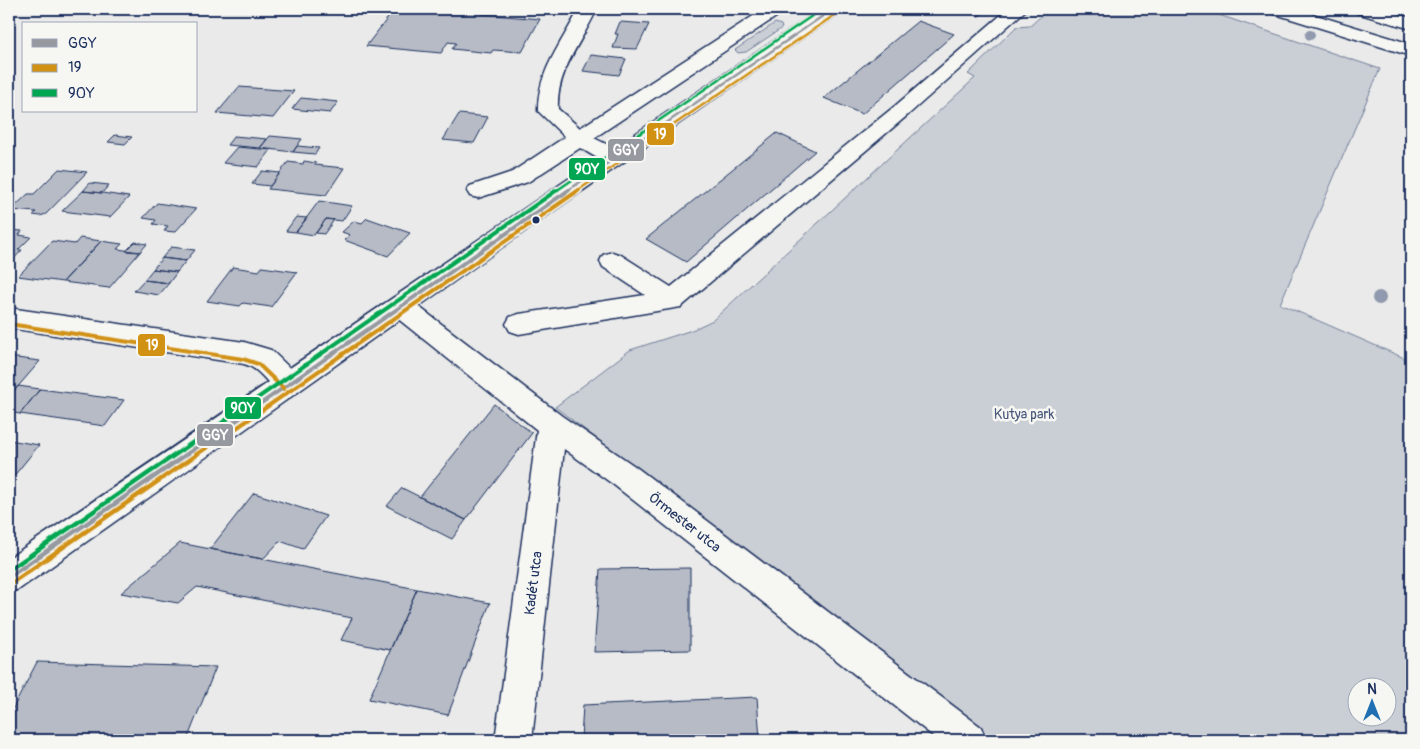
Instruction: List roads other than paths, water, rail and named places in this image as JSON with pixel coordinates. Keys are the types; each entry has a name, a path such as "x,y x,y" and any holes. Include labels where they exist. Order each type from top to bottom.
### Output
{"street":[{"path":"588,9 574,38 560,57 550,80 547,100 548,111 580,139 614,157"},
{"path":"478,191 520,177 776,9"},
{"path":"9,577 401,308 614,157 833,9"},
{"path":"519,324 672,300 902,110 1018,9"},
{"path":"1278,9 1411,50"},
{"path":"1363,9 1411,24"},
{"path":"612,261 672,300"},
{"name":"Őrmester utca","path":"401,308 552,425 625,476 968,740"},
{"path":"9,318 244,353 261,358 288,384"},
{"name":"Kadét utca","path":"514,740 552,425"}],"park label":[{"name":"Kutya park","path":"1024,414"}]}
